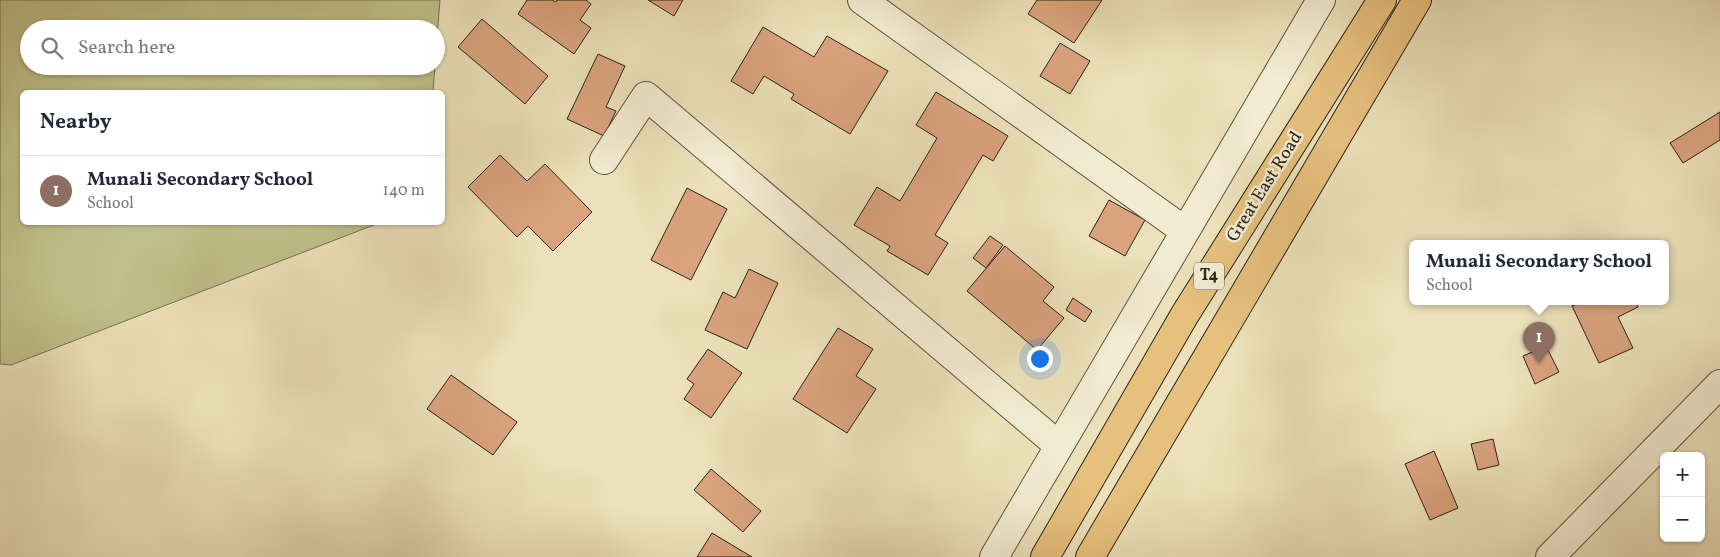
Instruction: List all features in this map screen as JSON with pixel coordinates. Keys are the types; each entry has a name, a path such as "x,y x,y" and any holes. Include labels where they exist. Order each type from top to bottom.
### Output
{"main road":[{"name":"Great East Road","path":"1045,557 1184,316 1382,0"},
{"name":"Great East Road","path":"1090,557 1417,1"}],"street":[{"path":"862,0 1184,230"},
{"path":"994,557 1058,444 1321,0"},
{"path":"604,160 646,96 1058,444"},
{"path":"1550,557 1720,384"}],"green space":[{"path":"0,0 440,0 438,20 20,20 20,75 434,75 433,90 20,90 20,225 374,225 11,365 0,364"}],"building":[{"path":"527,0 552,0 556,2 557,0 586,0 591,4 580,20 591,28 574,54 518,14"},
{"path":"648,0 683,0 674,16"},
{"path":"1037,0 1102,0 1074,43 1028,14"},
{"path":"482,19 548,76 525,104 458,47"},
{"path":"763,27 814,57 827,36 888,71 850,134 791,99 794,94 764,76 753,94 731,81"},
{"path":"1060,43 1090,61 1070,94 1040,76"},
{"path":"598,54 625,66 606,107 616,111 604,136 567,119"},
{"path":"936,92 1008,136 993,161 983,155 935,235 948,243 928,275 887,251 890,246 854,225 877,187 900,201 937,138 916,125"},
{"path":"1720,112 1720,140 1683,163 1670,143"},
{"path":"500,155 527,181 545,164 592,212 553,251 528,226 517,237 468,187"},
{"path":"687,188 727,209 691,280 651,260"},
{"path":"1109,200 1145,220 1125,256 1089,236"},
{"path":"990,236 1003,245 986,268 973,258"},
{"path":"1005,246 1054,287 1043,301 1064,318 1037,350 967,291"},
{"path":"749,269 778,283 747,349 705,330 723,292 735,298"},
{"path":"1073,298 1092,311 1085,322 1066,310"},
{"path":"1637,305 1638,307 1618,317 1633,348 1599,363 1572,306"},
{"path":"838,328 873,349 856,376 876,389 847,433 793,399"},
{"path":"1546,346 1559,372 1535,384 1523,356"},
{"path":"708,349 742,373 711,418 684,399 694,384 687,379"},
{"path":"451,375 517,422 493,455 427,409"},
{"path":"1493,439 1499,465 1478,470 1471,444"},
{"path":"1434,451 1458,508 1430,520 1405,464"},
{"path":"711,469 761,511 743,532 694,490"},
{"path":"712,533 752,557 697,557"}],"place":[{"name":"Munali Secondary School","path":"1539,363"}]}
